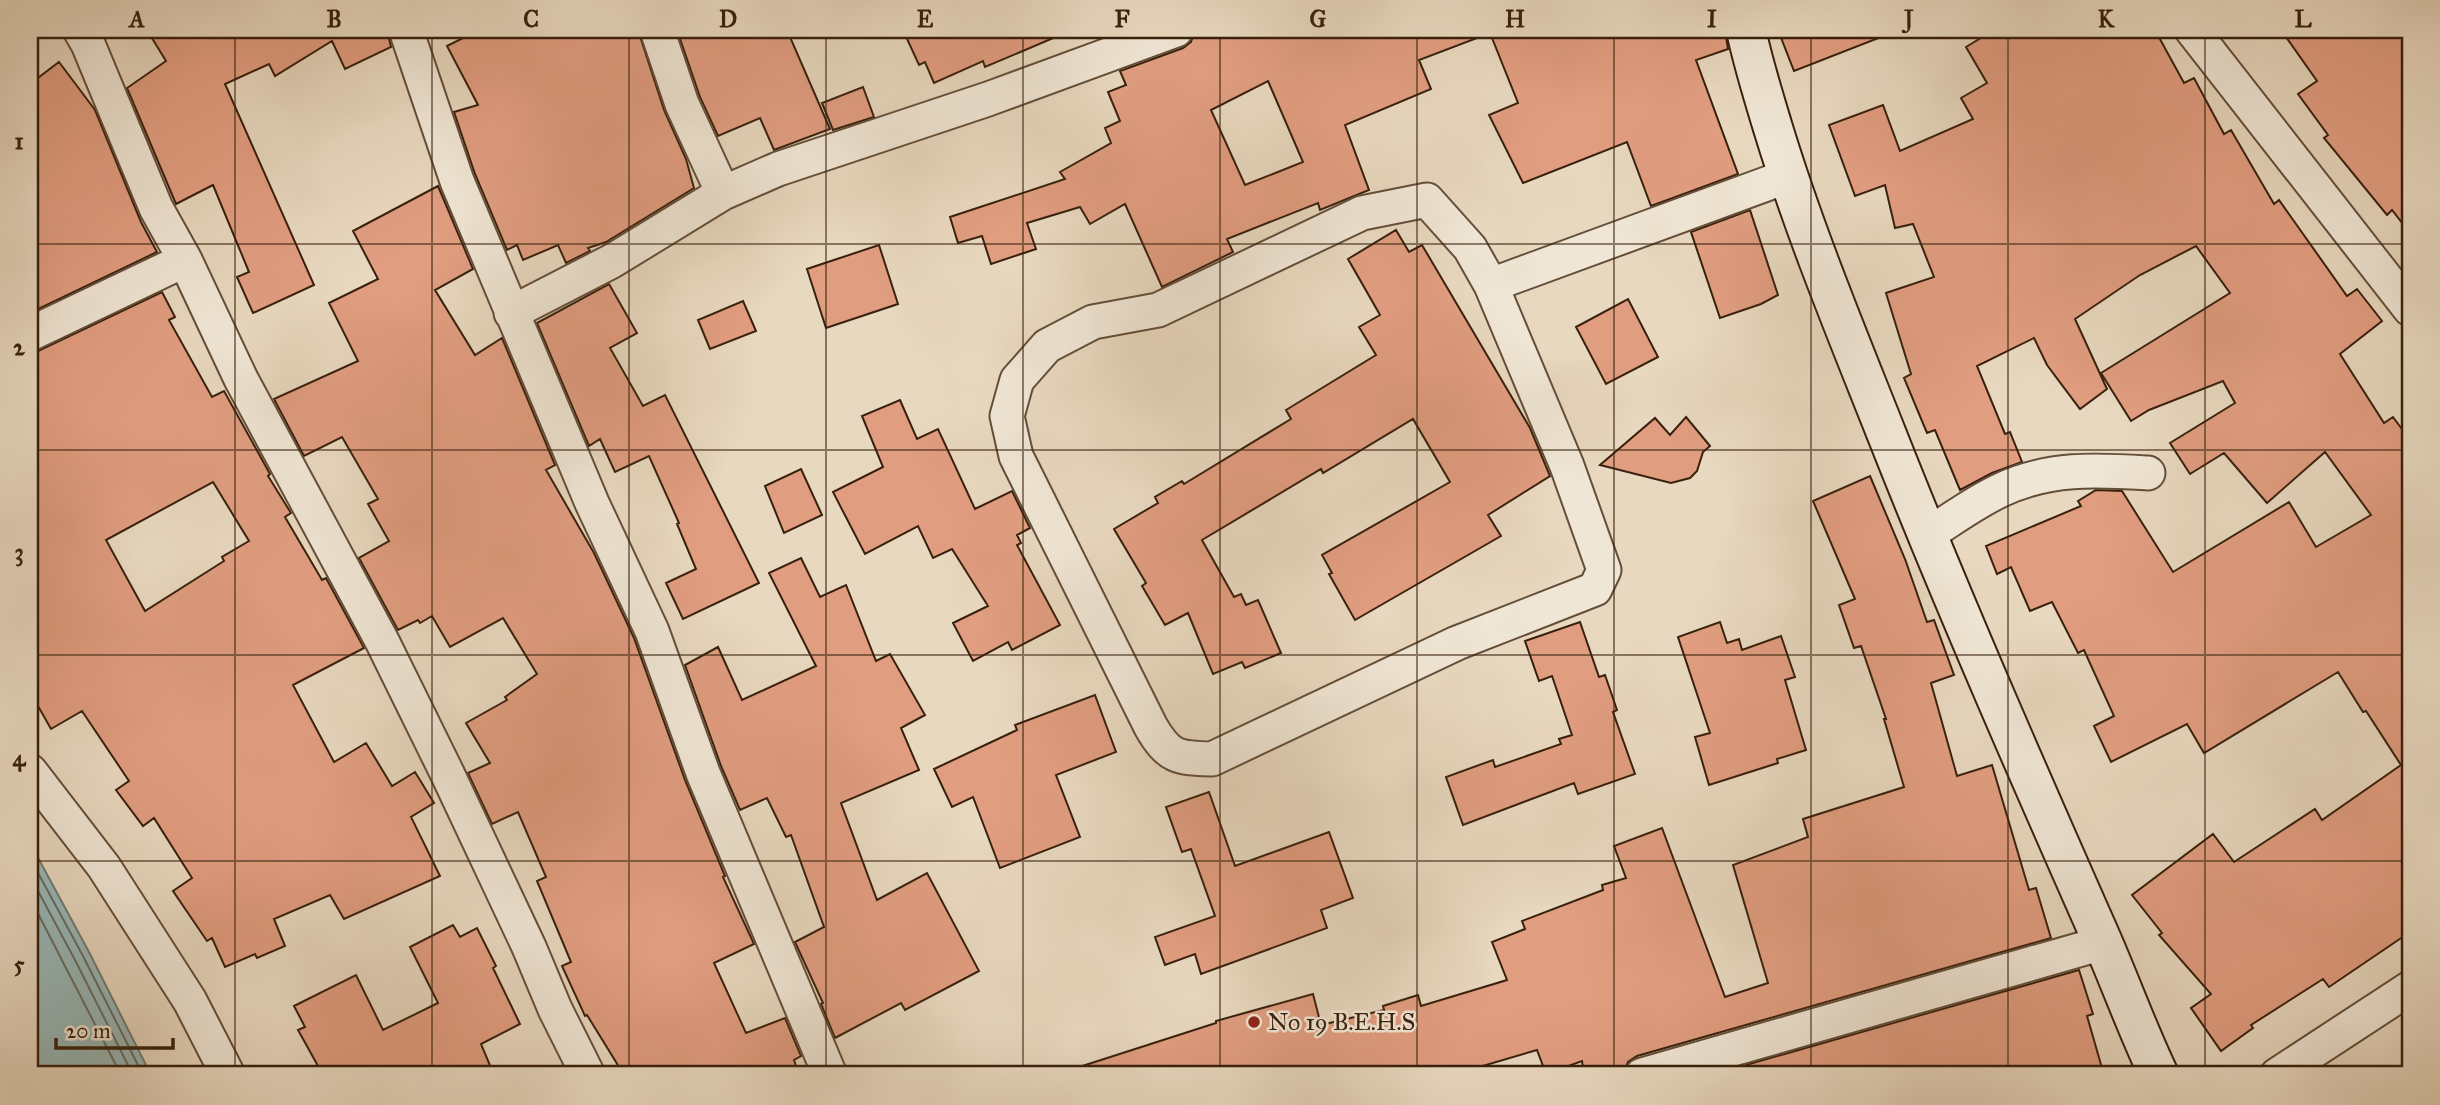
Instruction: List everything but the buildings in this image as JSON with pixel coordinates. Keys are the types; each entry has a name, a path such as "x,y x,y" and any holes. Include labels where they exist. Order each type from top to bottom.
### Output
{"street":[{"path":"406,30 457,180 510,313 592,503 652,631 703,773 830,1075"},
{"path":"657,30 682,104 723,193"},
{"path":"510,313 612,261 723,193 778,169 988,99 1176,30"},
{"path":"1746,30 1788,176 1827,283 1927,535 2007,726 2104,943 2136,1026 2159,1075"},
{"path":"2192,30 2410,309"},
{"path":"93,34 156,208 185,260 241,379 394,665 588,1075"},
{"path":"1491,285 1788,176"},
{"path":"1427,200 1470,248 1491,285 1567,466 1604,570 1595,589 1457,643 1212,759 1180,758 1160,743 1151,727 1016,456 1007,416 1017,380 1047,346 1093,322 1158,310 1362,213 1427,200"},
{"path":"30,334 185,260"},
{"path":"1927,535 2000,490 2046,474 2088,469 2148,473"},
{"path":"30,771 111,878 190,1001 228,1075"},
{"path":"1642,1075 2104,943"},
{"path":"2277,1075 2410,988"}],"water":[{"path":"30,843 89,952 151,1075 30,1075"}],"place":[{"name":"No 19 B.E.H.S","path":"1254,1022"}]}
